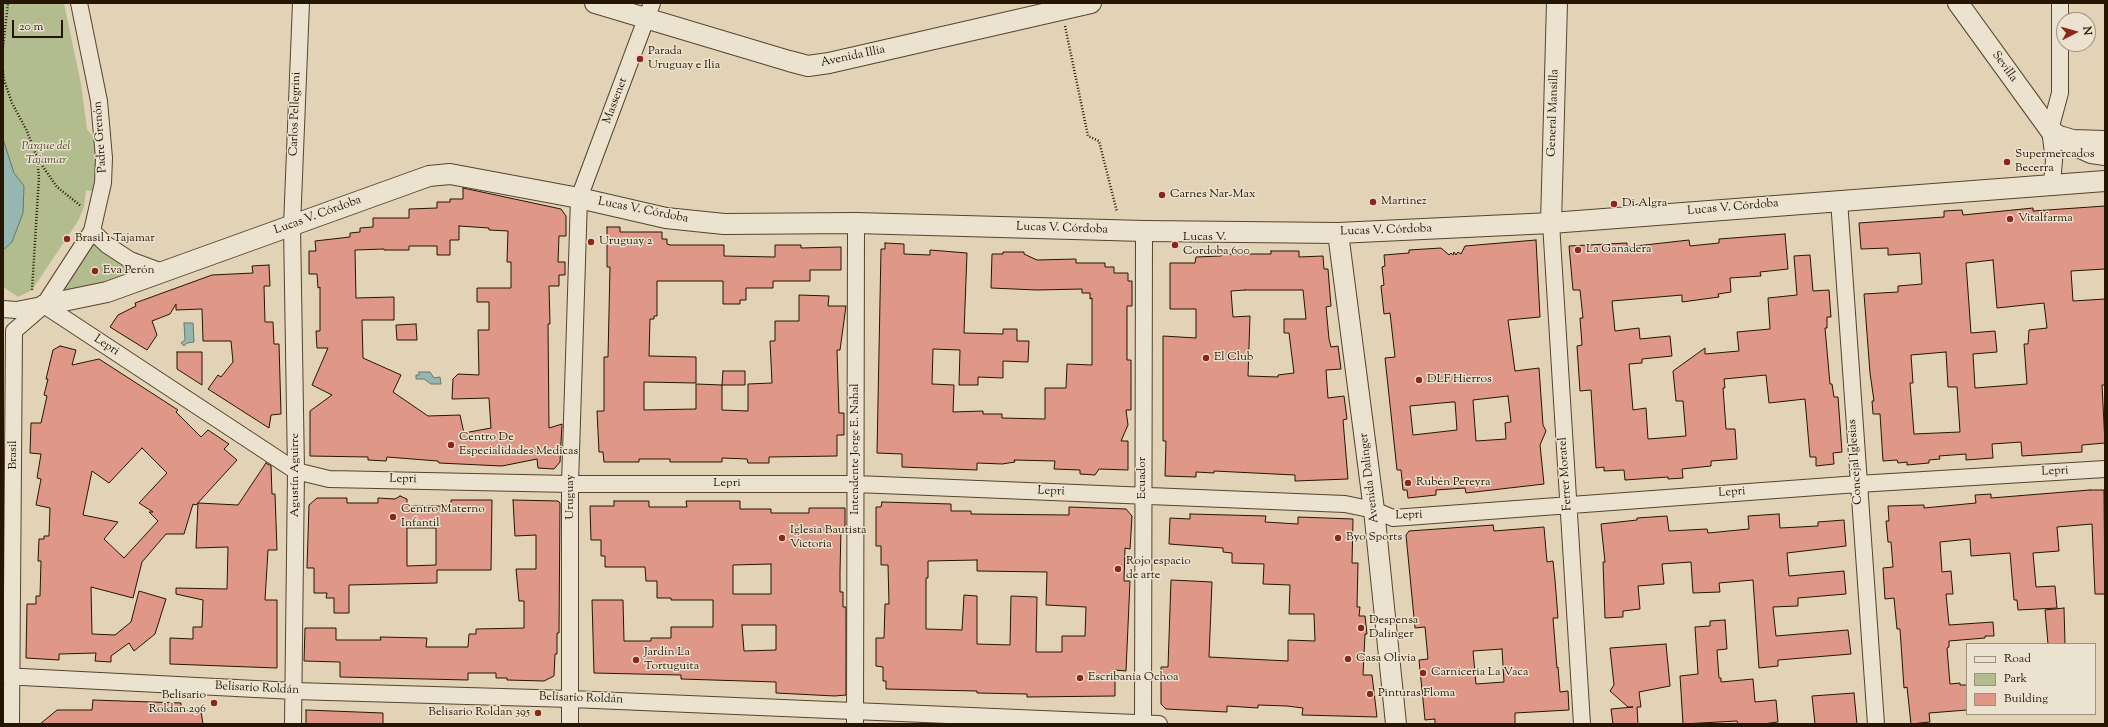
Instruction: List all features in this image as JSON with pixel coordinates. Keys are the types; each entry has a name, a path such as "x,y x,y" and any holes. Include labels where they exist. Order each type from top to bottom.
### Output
{"street":[{"name":"Padre Grenón","path":"38,297 92,231 103,183 102,130 99,101 79,3"},
{"name":"Carlos Pellegrini","path":"292,226 301,3"},
{"name":"Avenida Illia","path":"595,3 649,10 789,61 808,66 829,63 1038,9 1062,10 1091,3"},
{"name":"General Mansilla","path":"1551,223 1557,3"},
{"name":"Sevilla","path":"1958,3 2050,130"},
{"path":"2052,184 2053,144 2050,130 2060,93 2060,3"},
{"name":"Massenet","path":"579,198 649,10"},
{"path":"2050,130 2073,138 2105,139"},
{"path":"2050,130 2069,143 2105,156"},
{"name":"Lucas V. Córdoba","path":"38,297 107,292 429,176 450,174 579,198 666,218 724,224 856,223 1144,231 1338,233 1551,223 2105,181"},
{"name":"Uruguay","path":"570,724 570,484 579,198"},
{"name":"Concejal Iglesias","path":"1839,200 1876,724"},
{"name":"Intendente Jorge E. Nahal","path":"855,718 856,223"},
{"name":"Ferrer Moratel","path":"1551,223 1582,724"},
{"name":"Agustín Aguirre","path":"292,226 296,471 293,724"},
{"path":"92,231 108,245 130,260 162,272"},
{"name":"Ecuador","path":"1143,724 1144,231"},
{"name":"Avenida Dalinger","path":"1338,233 1374,510 1396,724"},
{"path":"3,309 16,310 38,297"},
{"path":"3,316 14,331 38,297"},
{"name":"Lepri","path":"38,297 296,471 329,479 570,484 856,484 1345,504 1374,510 1393,518 1858,484 2105,469"},
{"name":"Brasil","path":"11,724 8,676 14,331"},
{"name":"Belisario Roldán","path":"8,676 294,691 571,699 855,718 1159,724"}],"path":[{"path":"3,47 8,3"},
{"path":"1062,10 1088,136 1099,141 1121,230"},
{"path":"3,71 12,103 27,131 37,158 57,187 71,200 84,207"},
{"path":"37,158 39,177 38,297"}],"green space":[{"name":"Parque del Tajamar","path":"3,3 64,3 81,84 87,129 100,146 99,187 91,191 86,190 84,207 78,221 32,290 18,297 3,287"},
{"path":"93,244 138,273 56,295"}],"water":[{"path":"3,139 14,173 24,186 23,213 12,242 3,250"},
{"path":"184,323 193,323 194,342 187,343 184,346 181,343 185,340"},
{"path":"419,372 430,372 434,378 440,377 441,384 431,384 424,379 416,379 416,375 419,375"}],"building":[{"path":"463,188 561,209 566,216 566,236 559,236 558,262 565,262 565,275 559,275 559,286 549,286 550,324 548,324 549,428 562,424 560,462 554,469 538,468 537,459 502,466 439,463 438,461 387,457 386,461 368,460 368,457 310,456 310,411 332,395 312,385 328,348 317,348 316,331 320,331 320,287 318,288 317,274 309,274 309,251 316,251 315,241 350,237 350,233 360,232 360,228 373,227 373,218 409,218 409,209 437,208 437,202 450,202 450,199 463,199","holes":["459,226 489,228 489,230 508,231 507,262 511,262 511,288 477,288 477,302 489,302 489,330 478,330 479,375 458,374 453,379 452,399 489,398 491,428 464,433 460,415 428,416 393,392 401,375 363,358 362,320 394,320 394,297 356,298 355,250 409,250 409,246 437,246 437,255 450,255 450,240 459,240"]},
{"path":"2105,206 2105,269 2071,271 2073,301 2105,299 2105,385 2102,385 2105,443 2082,445 2082,452 2022,456 2021,442 1992,444 1993,458 1966,460 1966,454 1939,456 1940,459 1929,460 1929,463 1907,465 1907,462 1898,463 1897,460 1883,461 1880,414 1873,414 1872,401 1874,401 1870,373 1864,294 1898,292 1898,286 1922,284 1920,253 1888,255 1888,248 1861,249 1859,223 1944,217 1944,211 1962,210 1963,215 2033,208 2033,211","holes":["1993,260 1997,308 2044,303 2047,328 2029,330 2028,344 2024,344 2027,384 1975,388 1973,354 1997,352 1995,331 1971,333 1966,263","1946,352 1948,387 1957,387 1960,432 1914,434 1910,383 1913,383 1911,355"]},
{"path":"607,227 620,227 620,232 662,232 662,239 667,239 667,244 670,245 724,245 724,256 775,257 775,245 801,245 801,248 841,247 841,270 810,270 810,281 773,281 773,288 746,288 746,300 740,300 740,304 723,304 723,281 657,281 657,316 654,316 654,319 650,319 649,356 696,357 696,383 644,382 644,410 696,409 696,384 722,385 722,410 748,411 748,384 772,383 770,341 775,341 775,321 799,321 799,295 829,296 828,306 846,306 840,350 837,350 839,413 844,413 844,435 837,435 837,456 769,457 769,463 748,463 747,459 722,458 722,462 670,462 670,459 639,459 639,462 604,462 603,452 599,452 597,411 604,411 604,357 608,357 610,267 607,267"},
{"path":"1785,234 1788,269 1760,272 1761,276 1730,278 1731,292 1718,294 1719,297 1682,302 1682,295 1612,301 1615,331 1639,328 1640,339 1670,336 1672,356 1642,359 1642,363 1629,364 1633,410 1646,408 1648,439 1686,436 1683,401 1676,401 1673,371 1705,348 1705,354 1739,351 1737,332 1770,329 1768,298 1797,295 1794,256 1810,255 1813,291 1829,290 1831,317 1827,317 1827,328 1825,328 1830,384 1832,384 1834,397 1838,397 1842,452 1833,453 1834,464 1816,466 1816,457 1810,457 1805,399 1769,403 1766,375 1724,379 1725,388 1723,388 1726,429 1735,429 1737,459 1711,461 1711,466 1682,469 1683,478 1668,479 1668,477 1625,480 1624,470 1604,471 1604,467 1596,468 1591,390 1580,391 1577,346 1582,345 1580,318 1583,318 1580,290 1573,290 1569,246 1627,243 1627,247 1689,240 1690,246 1719,243 1719,239"},
{"path":"1536,240 1540,317 1508,320 1515,371 1539,368 1543,425 1546,431 1540,445 1544,484 1466,493 1465,488 1436,490 1436,495 1408,498 1407,490 1403,490 1401,470 1397,470 1385,358 1395,357 1390,313 1384,314 1381,286 1384,285 1382,267 1385,266 1384,255 1409,253 1409,250 1441,248 1449,255 1451,253 1453,255 1454,252 1456,255 1458,252 1461,254 1465,246","holes":["1508,396 1511,422 1505,423 1506,439 1476,441 1473,400","1455,402 1457,430 1413,435 1410,406"]},
{"path":"885,243 904,244 904,254 930,255 930,250 967,253 964,333 1003,334 1003,329 1017,329 1017,341 1029,341 1028,362 1003,361 1003,378 978,377 978,385 959,385 960,350 933,349 932,384 954,385 953,412 983,411 983,414 1002,414 1002,418 1045,419 1045,388 1066,388 1067,364 1092,365 1092,298 1090,299 1090,293 1082,293 1082,289 1037,290 991,288 992,254 1003,254 1003,252 1024,252 1024,254 1037,260 1076,259 1076,263 1105,263 1105,267 1114,267 1114,273 1128,273 1128,281 1132,281 1132,306 1127,306 1127,360 1131,360 1131,410 1126,410 1128,425 1121,441 1128,441 1128,470 1099,469 1095,475 1080,474 1080,470 1054,469 1055,461 1014,460 1015,462 1002,464 977,463 977,470 902,467 902,454 877,453 881,249 885,249"},
{"path":"1271,251 1299,251 1299,257 1323,256 1324,269 1328,269 1331,306 1326,307 1329,339 1331,347 1338,346 1341,369 1326,370 1328,398 1344,396 1347,419 1343,420 1348,479 1295,481 1295,475 1214,471 1214,473 1196,472 1196,477 1165,476 1166,441 1163,441 1163,336 1196,338 1196,309 1170,309 1170,263 1195,263 1196,257 1221,256 1221,254 1271,254","holes":["1303,290 1306,319 1284,319 1284,333 1289,333 1294,373 1278,375 1278,377 1248,376 1250,316 1233,317 1231,291"]},
{"path":"269,265 270,286 264,286 265,322 273,322 274,344 279,344 281,414 271,415 269,428 208,389 218,375 221,377 233,362 231,341 203,341 202,309 176,310 176,304 170,314 152,321 157,335 147,350 110,327 118,315 136,306 135,303 212,275 253,273 252,266"},
{"path":"416,324 417,340 397,340 396,325"},
{"path":"60,346 76,350 72,365 99,359 178,410 176,412 201,437 208,430 229,444 224,449 237,460 196,505 193,504 184,534 166,534 142,562 133,598 91,587 92,634 115,635 131,622 139,591 166,599 155,634 134,651 129,643 111,656 111,662 95,661 96,653 59,654 59,660 26,658 27,604 36,604 36,596 40,596 41,561 38,561 39,539 44,539 44,536 49,536 50,508 36,505 41,479 37,478 41,454 30,453 31,423 41,423 47,396 44,395 48,379 46,379 53,350","holes":["142,448 167,473 139,503 153,512 149,512 158,521 124,558 104,539 118,522 83,515 92,471 109,483"]},
{"path":"177,352 202,352 202,385 177,369"},
{"path":"723,371 745,371 745,385 722,385"},
{"path":"266,463 271,466 272,494 275,494 277,550 268,550 265,600 277,600 277,668 170,664 170,638 193,639 193,627 202,627 203,600 176,594 176,588 227,589 228,547 196,548 198,503 238,505"},
{"path":"2104,490 2105,594 2095,594 2092,524 2057,527 2059,551 2033,553 2036,587 2055,586 2057,608 2018,610 2017,600 2014,600 2010,553 1971,556 1970,539 1940,542 1942,572 1951,571 1953,594 1946,594 1949,625 1993,622 1994,636 1949,641 1949,647 1947,648 1950,684 1960,683 1960,685 1966,685 1966,710 1929,713 1930,722 1911,724 1907,687 1904,688 1900,629 1897,629 1894,598 1885,599 1883,568 1893,567 1891,542 1888,542 1886,521 1889,521 1888,506 1924,505 1924,508 1976,503 1975,495 1991,494 1991,498"},
{"path":"400,496 407,499 407,506 451,506 451,500 492,500 491,570 437,570 437,583 349,585 349,613 334,613 334,598 326,598 327,593 314,593 314,568 307,568 309,505 317,498 347,498 347,503 378,503 378,498 395,499","holes":["407,528 436,528 436,565 407,566"]},
{"path":"513,500 558,501 560,503 559,633 557,633 557,654 555,654 554,676 544,681 507,680 507,678 496,678 496,673 468,673 468,680 340,677 340,662 304,661 305,628 336,628 336,640 381,640 380,637 427,638 426,647 468,647 469,634 476,634 476,629 524,628 524,601 519,601 516,569 536,569 536,535 515,536"},
{"path":"614,501 649,501 649,507 687,507 686,501 740,501 740,509 771,509 771,513 809,513 809,508 845,508 845,528 841,528 840,592 843,592 843,607 846,607 846,695 835,696 776,693 776,682 681,679 681,675 594,673 592,600 623,600 624,641 651,641 651,638 671,638 671,627 713,627 713,600 671,600 671,598 657,598 657,581 646,581 645,567 605,567 605,556 601,556 601,540 591,540 590,506 614,506","holes":["771,564 771,594 733,594 733,565","742,625 776,625 776,650 744,651"]},
{"path":"882,502 951,504 951,511 971,511 971,514 1069,515 1069,507 1126,509 1132,516 1130,549 1125,548 1124,581 1130,581 1126,671 1115,670 1115,696 1027,697 1027,694 977,693 977,691 886,689 886,681 883,681 883,667 876,666 876,638 884,638 885,604 889,604 888,565 881,565 881,546 876,546 876,507 881,507","holes":["977,560 977,571 1047,572 1046,605 1086,607 1085,636 1062,636 1062,652 1036,652 1037,597 1011,596 1010,645 977,644 977,596 964,595 962,630 926,629 926,578 928,578 928,561"]},
{"path":"1190,514 1266,516 1265,522 1298,524 1298,517 1353,519 1352,563 1358,563 1357,607 1360,607 1359,616 1365,616 1367,634 1365,634 1363,675 1372,675 1377,717 1302,715 1303,708 1287,706 1258,705 1258,708 1227,706 1227,712 1166,709 1161,704 1161,667 1168,667 1171,580 1212,582 1209,657 1288,661 1288,640 1315,641 1314,614 1289,614 1290,585 1263,584 1264,564 1232,563 1232,553 1223,552 1223,548 1169,544 1170,518 1190,519"},
{"path":"1779,514 1780,528 1818,526 1818,522 1844,520 1846,546 1787,553 1789,576 1844,571 1846,594 1798,598 1798,606 1773,607 1776,636 1848,630 1851,654 1778,660 1778,666 1759,668 1753,580 1719,583 1720,592 1693,593 1691,562 1662,564 1664,584 1638,586 1640,609 1623,611 1623,617 1605,618 1603,562 1605,562 1601,524 1637,520 1637,518 1667,516 1669,531 1707,529 1708,533 1749,529 1748,516"},
{"path":"1493,525 1494,531 1544,527 1547,562 1553,561 1555,580 1558,618 1553,618 1560,692 1568,691 1569,710 1515,713 1515,724 1435,724 1435,719 1425,720 1419,660 1428,659 1425,627 1415,628 1406,535 1409,531","holes":["1502,649 1504,682 1476,684 1473,651"]},
{"path":"2064,608 2065,643 2048,643 2045,610"},
{"path":"1725,620 1727,649 1717,650 1719,678 1721,678 1721,682 1753,679 1755,702 1776,700 1778,722 1763,724 1738,724 1737,721 1683,724 1680,676 1698,674 1695,627 1710,626 1710,621"},
{"path":"1666,644 1670,686 1639,692 1641,707 1637,707 1638,724 1613,724 1611,709 1633,707 1628,707 1610,691 1614,685 1610,648"},
{"path":"1854,693 1857,724 1815,724 1812,696"},
{"path":"93,700 181,703 181,711 201,711 203,724 40,724 57,710 92,710"},
{"path":"306,710 383,713 383,724 306,724"}],"place":[{"name":"Parada Uruguay e Ilia","path":"640,59"},
{"name":"Supermercados Becerra","path":"2007,162"},
{"name":"Carnes Nar-Max","path":"1162,195"},
{"name":"Martinez","path":"1373,202"},
{"name":"Di-Algra","path":"1614,204"},
{"name":"Vitalfarma","path":"2010,219"},
{"name":"Brasil 1 Tajamar","path":"67,239"},
{"name":"Uruguay 2","path":"591,242"},
{"name":"Lucas V. Cordoba 600","path":"1175,245"},
{"name":"La Ganadera","path":"1578,250"},
{"name":"Eva Perón","path":"95,271"},
{"name":"El Club","path":"1206,358"},
{"name":"DLF Hierros","path":"1419,380"},
{"name":"Centro De Especialidades Medicas","path":"451,445"},
{"name":"Rubén Pereyra","path":"1408,483"},
{"name":"Centro Materno Infantil","path":"393,517"},
{"name":"Iglesia Bautista Victoria","path":"782,538"},
{"name":"Byo Sports","path":"1338,538"},
{"name":"Rojo espacio de arte","path":"1118,569"},
{"name":"Despensa Dalinger","path":"1361,628"},
{"name":"Casa Olivia","path":"1348,659"},
{"name":"Jardín La Tortuguita","path":"636,660"},
{"name":"Carniceria La Vaca","path":"1423,673"},
{"name":"Escribania Ochoa","path":"1080,678"},
{"name":"Pinturas Floma","path":"1370,694"},
{"name":"Belisario Roldan 296","path":"214,703"},
{"name":"Belisario Roldan 395","path":"538,713"}]}
